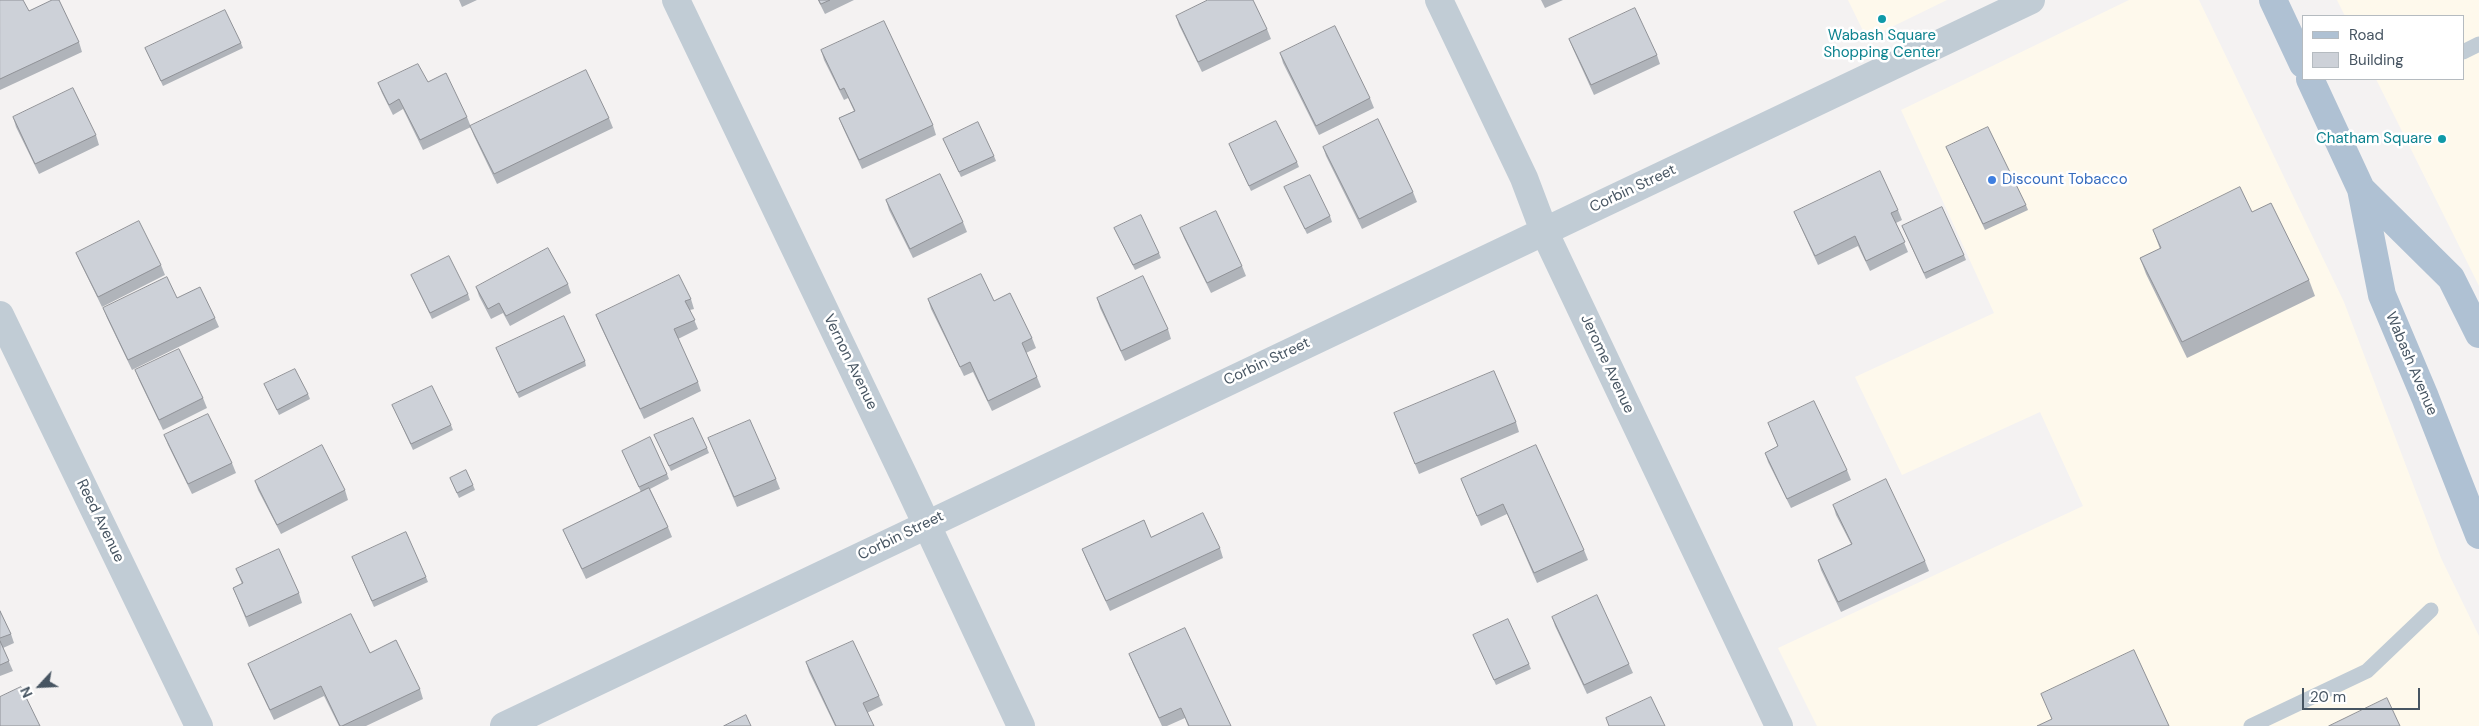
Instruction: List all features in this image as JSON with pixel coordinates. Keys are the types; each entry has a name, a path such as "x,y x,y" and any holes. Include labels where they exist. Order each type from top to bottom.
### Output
{"main road":[{"path":"2273,0 2302,62"},
{"name":"Wabash Avenue","path":"2310,80 2361,189 2382,295 2479,535"},
{"name":"Wabash Avenue","path":"2361,189 2451,278 2479,334"}],"street":[{"name":"Vernon Avenue","path":"676,0 1021,726"},
{"name":"Jerome Avenue","path":"1439,0 1524,178 1544,231 1779,726"},
{"name":"Corbin Street","path":"504,726 2031,0"},
{"name":"Reed Avenue","path":"0,315 199,726"}],"lane":[{"path":"2464,52 2479,44"},
{"path":"2251,726 2367,671 2431,610"}],"shaded area":[{"name":"Wabash Square Shopping Center","path":"1848,0 1947,0 1867,39"},
{"path":"2129,0 2199,0 2344,302 2441,558 2479,636 2479,726 1817,726 1778,648 2083,506 2040,412 1902,475 1855,377 1994,313 1901,110"},
{"name":"Chatham Square","path":"2337,0 2479,0 2479,286 2376,80 2464,80 2464,15 2344,15"}],"building":[{"path":"0,0 23,0 29,11 52,0 59,0 79,42 0,79"},
{"path":"819,0 830,0 821,4"},
{"path":"1208,0 1253,0 1267,29 1198,62 1176,16"},
{"path":"1635,8 1657,55 1591,85 1569,39"},
{"path":"225,10 241,43 161,81 145,48"},
{"path":"884,21 933,125 859,160 839,118 855,111 844,88 840,90 821,50"},
{"path":"1335,26 1370,98 1316,126 1280,53"},
{"path":"418,64 428,82 446,73 467,117 420,140 399,99 389,105 378,83"},
{"path":"586,70 609,118 494,174 470,126"},
{"path":"73,88 96,135 35,164 13,117"},
{"path":"1378,119 1413,192 1359,219 1323,147"},
{"path":"1276,121 1297,162 1249,186 1229,144"},
{"path":"978,122 994,156 959,172 943,139"},
{"path":"1988,127 2026,205 1983,224 1946,147"},
{"path":"1880,171 1898,210 1891,213 1905,242 1866,261 1855,236 1815,256 1794,212"},
{"path":"940,174 963,222 910,249 886,200"},
{"path":"1310,175 1330,216 1305,229 1284,187"},
{"path":"2240,187 2252,212 2271,203 2309,280 2182,342 2140,258 2161,248 2153,230"},
{"path":"1942,207 1964,255 1924,273 1902,226"},
{"path":"1216,211 1242,266 1207,283 1180,228"},
{"path":"1141,215 1159,253 1133,265 1114,228"},
{"path":"139,221 161,265 98,297 76,253"},
{"path":"548,248 568,284 506,316 499,303 488,309 476,287"},
{"path":"449,256 468,294 430,313 411,275"},
{"path":"981,274 994,301 1010,293 1032,338 1022,343 1037,377 988,401 970,362 960,367 928,299"},
{"path":"679,275 691,299 685,301 695,320 674,329 698,382 640,409 596,315"},
{"path":"1143,276 1168,329 1121,351 1097,298"},
{"path":"167,277 177,298 200,287 215,318 128,360 103,308"},
{"path":"564,316 585,361 517,393 496,348"},
{"path":"179,349 203,398 159,420 135,370"},
{"path":"295,369 308,394 277,410 264,384"},
{"path":"1494,371 1516,422 1415,464 1394,413"},
{"path":"432,386 451,425 411,444 392,405"},
{"path":"1814,401 1847,470 1787,499 1765,453 1778,446 1768,423"},
{"path":"208,414 232,463 188,484 164,435"},
{"path":"693,418 707,448 669,466 654,435"},
{"path":"750,420 776,479 734,497 708,438"},
{"path":"650,437 667,474 639,487 622,451"},
{"path":"322,445 345,490 277,525 255,481"},
{"path":"1536,445 1584,550 1534,573 1503,504 1477,516 1461,479"},
{"path":"466,470 473,485 457,493 450,478"},
{"path":"1886,479 1925,561 1838,602 1818,560 1852,544 1833,505"},
{"path":"649,488 668,527 582,569 563,530"},
{"path":"1203,513 1220,548 1106,601 1082,549 1144,520 1151,537"},
{"path":"406,532 426,577 372,601 352,557"},
{"path":"279,549 299,593 246,617 233,588 243,583 236,569"},
{"path":"1597,595 1629,664 1584,685 1552,617"},
{"path":"0,611 11,634 0,638"},
{"path":"351,614 370,653 396,640 420,689 342,726 340,726 321,686 270,710 248,664"},
{"path":"1508,619 1529,664 1494,680 1473,635"},
{"path":"1185,628 1231,726 1189,726 1181,708 1159,718 1129,654"},
{"path":"0,641 9,661 0,665"},
{"path":"853,641 879,696 863,703 874,726 836,726 806,662"},
{"path":"2134,650 2169,726 2037,726 2052,719 2041,694"},
{"path":"21,687 40,726 0,726 0,697"},
{"path":"1651,697 1665,726 1609,726 1606,718"},
{"path":"2387,698 2400,726 2329,726"},
{"path":"746,715 751,726 724,726"}],"place":[{"name":"Wabash Square Shopping Center","path":"1882,19"},
{"name":"Chatham Square","path":"2442,139"},
{"name":"Discount Tobacco","path":"1992,180"}]}
